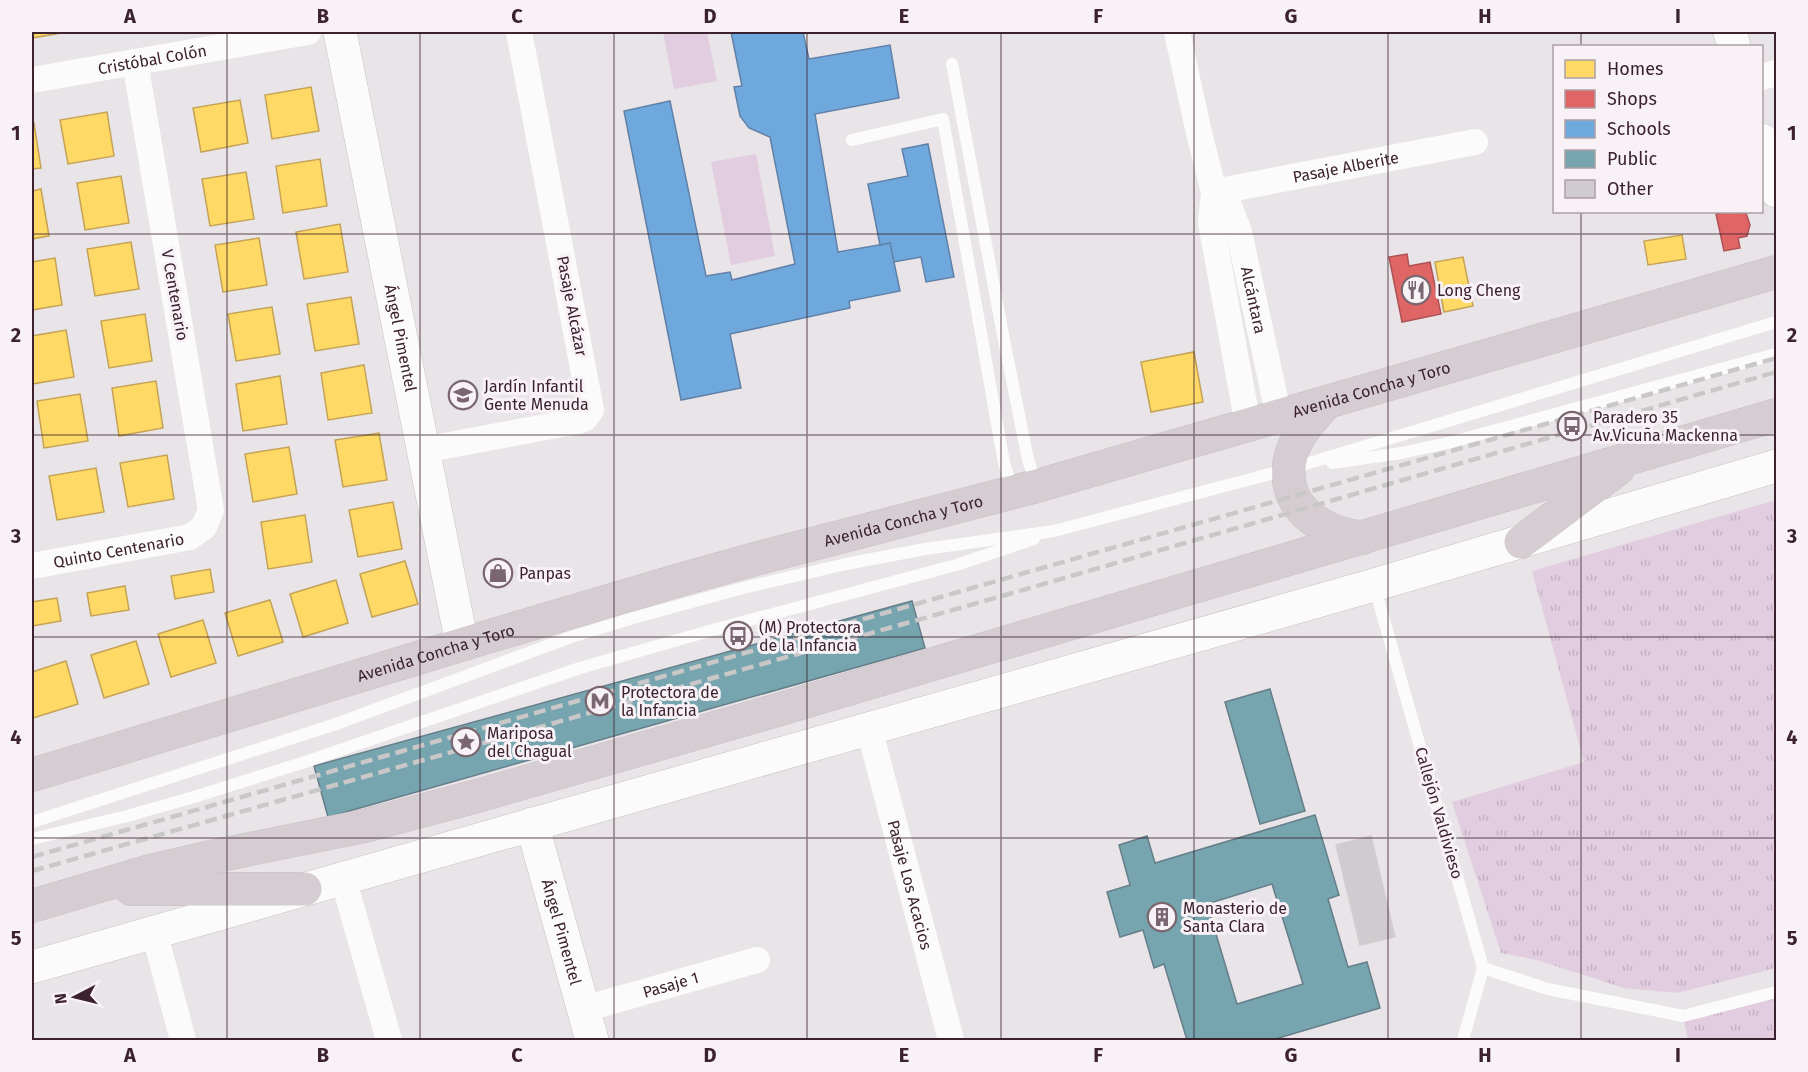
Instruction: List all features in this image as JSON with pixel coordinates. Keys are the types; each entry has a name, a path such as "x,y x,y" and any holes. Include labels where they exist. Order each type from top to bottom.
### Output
{"main road":[{"name":"Avenida Concha y Toro","path":"32,775 462,644 755,559 1025,490 1776,272"},
{"path":"1326,403 1300,435 1292,452 1289,470 1292,489 1298,506 1309,517 1335,532 1363,538"},
{"path":"32,906 206,858 317,836 452,803 1363,538 1776,414"},
{"path":"1521,542 1635,456"},
{"path":"85,890 305,889"}],"street":[{"name":"Cristóbal Colón","path":"32,80 308,32"},
{"name":"Ángel Pimentel","path":"340,32 462,644"},
{"name":"Pasaje Alcázar","path":"423,450 578,421 584,419 591,410 519,32"},
{"name":"Alcántara","path":"1177,32 1214,192 1229,206 1235,216 1239,232 1264,421"},
{"name":"V Centenario","path":"135,62 211,501 209,519 204,526"},
{"name":"Pasaje Alberite","path":"1214,192 1475,141"},
{"path":"1763,144 1776,191"},
{"path":"32,967 1374,585 1776,466"},
{"name":"Quinto Centenario","path":"32,566 182,539 198,533 204,526"},
{"name":"Pasaje Los Acacios","path":"870,728 951,1041"},
{"name":"Ángel Pimentel","path":"532,824 592,1041"},
{"path":"343,878 389,1041"},
{"path":"154,931 183,1041"},
{"name":"Pasaje 1","path":"584,1009 757,960"}],"lane":[{"path":"952,64 1028,460 1025,490"},
{"path":"852,140 944,119 1004,463 1025,490"},
{"path":"32,839 194,797 305,762 580,668 956,565 1002,551 1054,531 1289,470 1776,322"},
{"path":"1289,470 1401,453 1452,442 1776,354"},
{"path":"32,822 336,724 571,638 633,618 763,583 846,564 925,549 1054,531"},
{"name":"Callejón Valdivieso","path":"1374,585 1483,968"},
{"path":"1463,1041 1483,968 1548,989 1683,1016 1776,992"}],"green space":[{"path":"663,32 707,32 717,81 674,89"},
{"path":"756,154 775,256 731,265 711,162"},
{"path":"1776,500 1776,968 1677,993 1624,988 1537,960 1501,953 1452,802 1584,762 1532,571"},
{"path":"1776,992 1776,1040 1688,1040 1683,1016"}],"building: Homes":[{"path":"32,32 67,32 32,38"},
{"path":"311,87 319,131 272,139 265,95"},
{"path":"240,100 248,143 201,152 193,108"},
{"path":"107,112 114,156 68,164 60,120"},
{"path":"34,123 41,168 32,169 32,124"},
{"path":"320,159 327,206 283,213 276,166"},
{"path":"246,172 254,219 210,226 202,179"},
{"path":"121,176 129,223 85,230 77,183"},
{"path":"41,189 49,236 32,239 32,191"},
{"path":"340,224 348,272 304,279 296,232"},
{"path":"1682,235 1686,259 1648,265 1644,241"},
{"path":"259,238 267,285 223,292 215,245"},
{"path":"131,242 139,289 95,296 87,249"},
{"path":"1463,257 1473,306 1444,312 1435,262"},
{"path":"55,258 62,305 32,310 32,262"},
{"path":"351,297 359,344 315,351 307,304"},
{"path":"272,307 280,354 236,361 228,314"},
{"path":"145,314 152,361 109,368 101,321"},
{"path":"66,330 74,377 32,384 32,336"},
{"path":"1194,352 1203,402 1151,412 1141,362"},
{"path":"364,365 372,413 328,420 321,373"},
{"path":"280,376 287,424 243,431 236,384"},
{"path":"156,381 163,428 119,436 112,388"},
{"path":"80,394 88,441 44,448 37,401"},
{"path":"379,433 387,480 343,487 335,440"},
{"path":"289,447 297,494 253,502 245,454"},
{"path":"167,455 174,499 128,507 120,463"},
{"path":"96,468 104,512 57,520 49,476"},
{"path":"393,502 402,549 358,557 349,510"},
{"path":"305,515 312,562 268,569 261,522"},
{"path":"405,561 418,604 372,617 360,574"},
{"path":"210,569 214,592 175,599 171,576"},
{"path":"336,580 348,623 303,637 290,594"},
{"path":"125,586 129,610 91,616 87,593"},
{"path":"57,598 61,621 32,626 32,602"},
{"path":"270,600 283,642 238,656 225,613"},
{"path":"203,620 216,663 171,677 158,634"},
{"path":"136,641 149,684 104,698 91,655"},
{"path":"66,661 78,704 33,718 32,672"}],"building: Shops":[{"path":"1746,213 1750,225 1747,236 1738,238 1740,248 1724,251 1716,214"},
{"name":"Long Cheng","path":"1407,254 1409,266 1430,262 1441,314 1402,322 1389,257"}],"building: Schools":[{"path":"731,32 803,32 809,59 890,45 899,98 815,114 838,252 890,243 900,291 849,301 850,308 730,334 741,388 681,400 624,111 670,101 706,276 730,272 732,280 795,264 770,137 749,128 740,116 734,87 742,86"},
{"path":"928,144 954,277 926,282 921,257 894,262 890,243 880,245 868,184 908,176 902,149"}],"building: Public":[{"path":"912,601 925,648 328,817 314,766"},
{"path":"1270,689 1305,811 1260,824 1225,702"},
{"name":"Monasterio de Santa Clara","path":"1315,815 1339,895 1328,899 1348,967 1367,962 1380,1008 1272,1040 1187,1040 1164,964 1154,968 1143,930 1120,937 1107,892 1130,885 1119,845 1147,836 1155,863","holes":["1272,884 1303,984 1237,1004 1207,904"]}],"building: Other":[{"path":"1371,836 1395,937 1360,945 1336,845"}],"railway":[{"path":"32,857 1776,358"},
{"path":"32,871 1002,596 1776,372"}],"place":[{"name":"Long Cheng","path":"1416,290"},
{"name":"Jardín Infantil Gente Menuda","path":"463,395"},
{"name":"Paradero 35 Av.Vicuña Mackenna","path":"1572,426"},
{"name":"Panpas","path":"498,573"},
{"name":"(M) Protectora de la Infancia","path":"738,636"},
{"name":"Protectora de la Infancia","path":"600,701"},
{"name":"Mariposa del Chagual","path":"466,742"},
{"name":"Monasterio de Santa Clara","path":"1162,917"}]}
